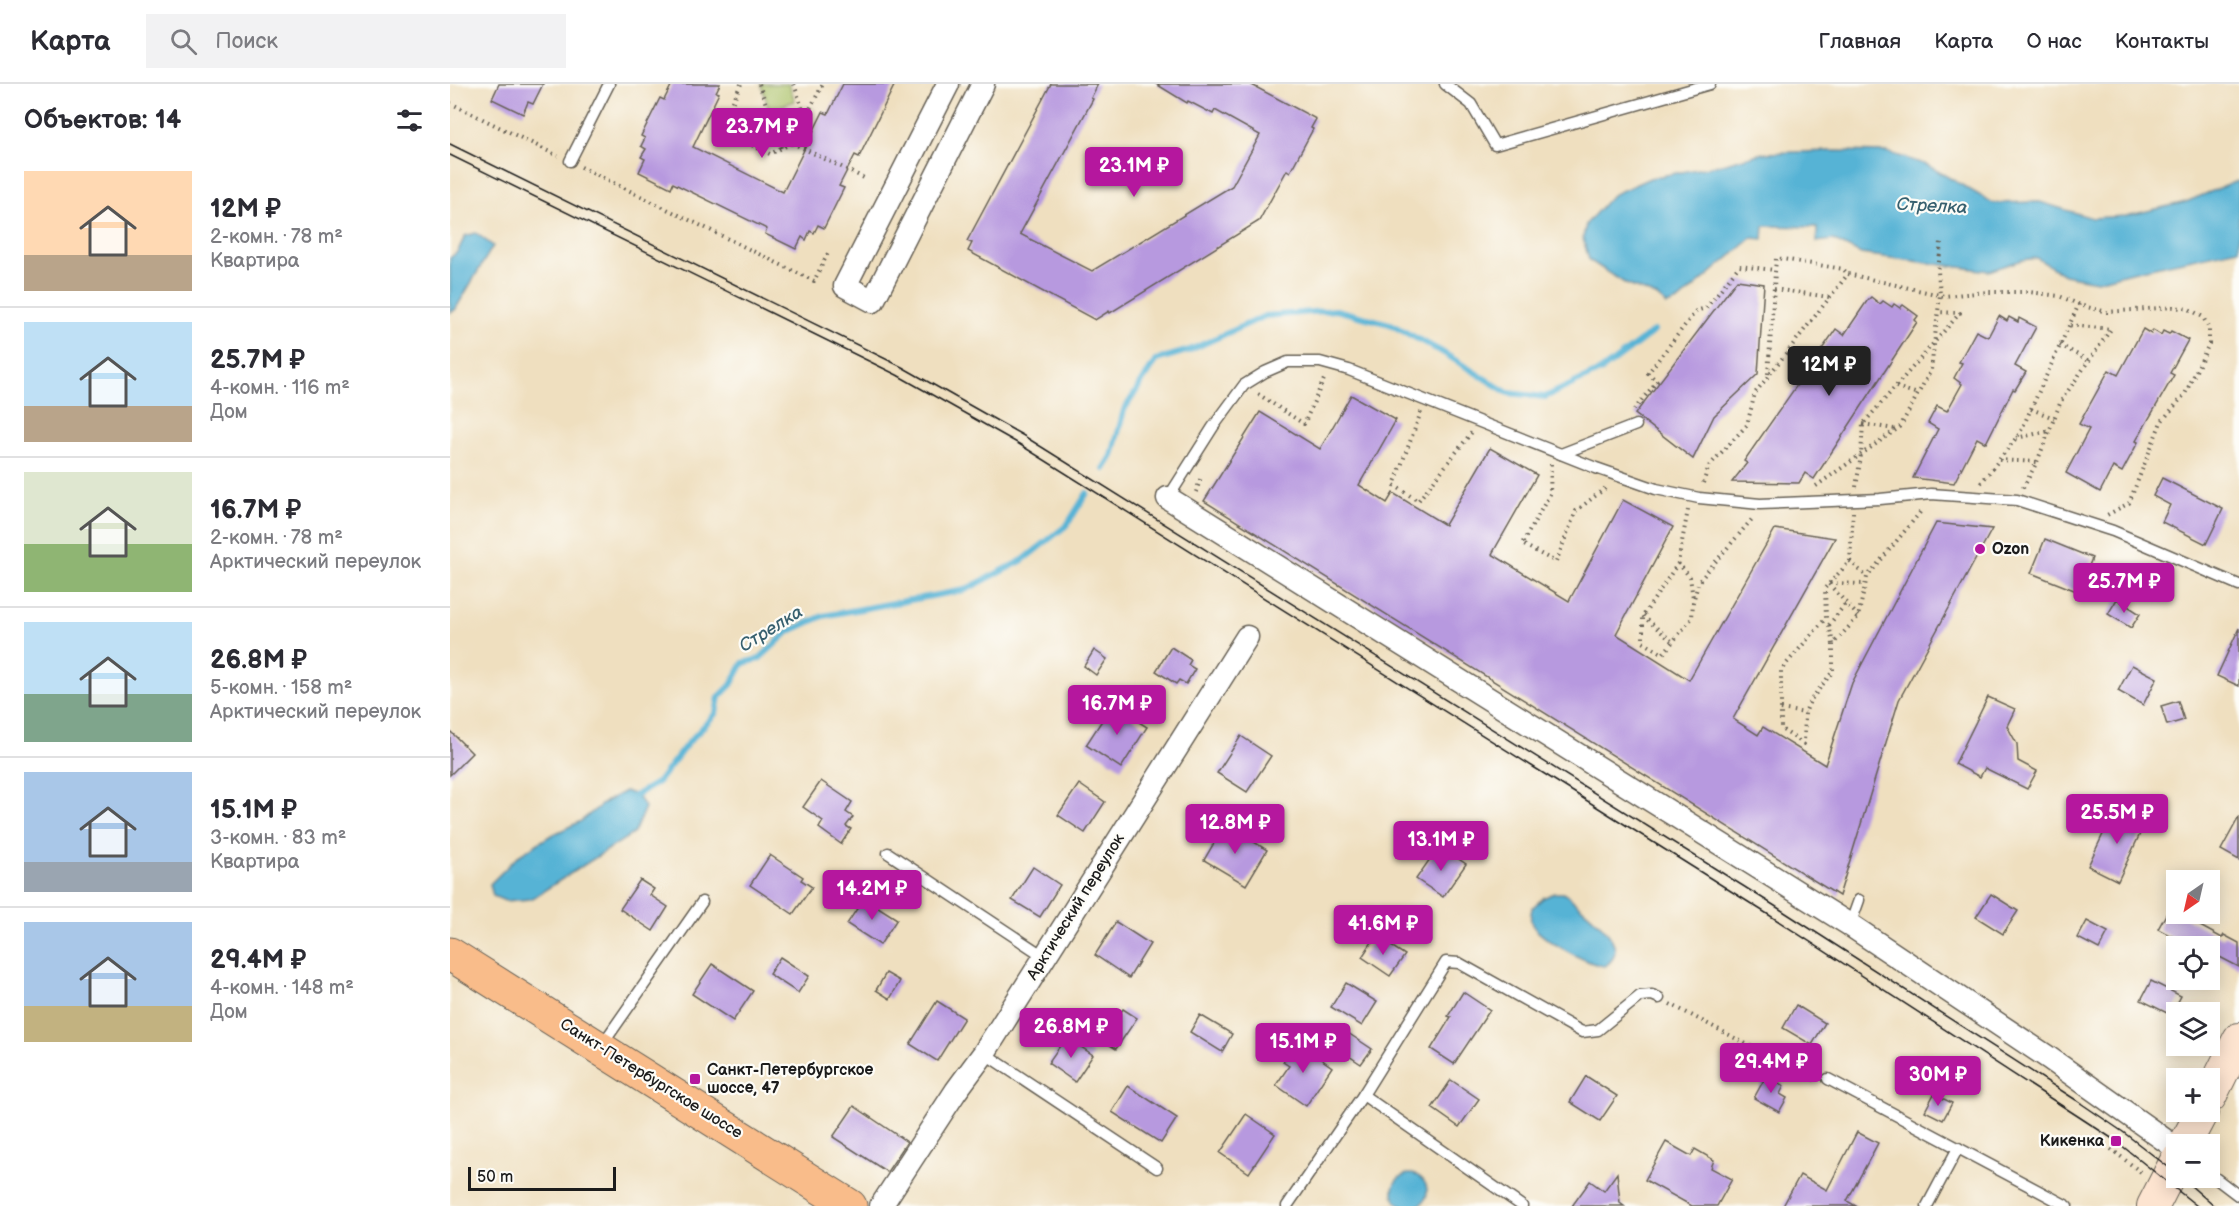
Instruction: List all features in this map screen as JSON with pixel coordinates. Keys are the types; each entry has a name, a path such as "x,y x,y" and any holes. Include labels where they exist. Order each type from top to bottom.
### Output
{"main road":[{"name":"Санкт-Петербургское шоссе","path":"450,954 850,1206"},
{"name":"Санкт-Петербургское шоссе","path":"450,981 812,1206"},
{"path":"2220,1077 2239,1039"},
{"path":"2153,1206 2166,1181"}],"street":[{"path":"948,84 845,286 873,300 983,84"},
{"path":"1168,498 1850,925 2039,1051 2166,1141"},
{"name":"Арктический переулок","path":"881,1206 956,1091 984,1053 1246,636"}],"lane":[{"path":"570,161 609,84"},
{"path":"1445,84 1471,104 1495,145 1710,84"},
{"path":"1168,498 1244,385 1288,362 1320,362 1349,370 1561,459 1656,489 1694,497 1760,504 1854,498 1880,499 1931,494 2017,500 2096,525 2239,585"},
{"path":"1561,459 1636,425"},
{"path":"888,853 1045,957"},
{"path":"1850,925 1859,900"},
{"path":"600,1048 702,902"},
{"path":"1287,1206 1363,1095 1446,962 1458,963 1581,1032 1598,1030 1640,996 1652,995 1659,998"},
{"path":"984,1053 1157,1168"},
{"path":"1828,1079 2067,1206"},
{"path":"1363,1095 1522,1206"},
{"path":"1927,1206 1958,1148"},
{"path":"2220,1182 2239,1196"}],"path":[{"path":"741,84 727,114 731,135 770,154 792,142 823,84"},
{"path":"759,84 782,148"},
{"path":"794,84 806,119"},
{"path":"450,103 814,281 829,252"},
{"path":"729,124 768,112"},
{"path":"752,145 768,112"},
{"path":"792,142 866,179"},
{"path":"1791,502 1900,427 1931,370 1940,295 1938,271 1941,242"},
{"path":"1768,376 1776,258 1843,270 1848,274 1940,295 2030,292 2059,296 2107,312 2153,307 2189,309 2203,317 2209,329 2209,344 2185,394 2161,423 2129,503 2107,514 2096,525"},
{"path":"1636,425 1634,410 1657,381 1648,372 1696,311 1706,308 1739,266 1775,270"},
{"path":"1678,563 1690,577 1692,618 1664,654 1643,642 1642,616 1678,563 1694,497 1709,466 1747,424 1755,393 1848,274"},
{"path":"1774,289 1830,297"},
{"path":"1971,496 2016,438 2079,304"},
{"path":"1827,618 1781,670 1780,729 1804,744 1805,712 1833,670 1833,644 1827,618 1825,588 1850,561 1854,498 1863,424 1959,313 1938,312"},
{"path":"2017,500 2037,462 2061,401 2111,329 2069,325"},
{"path":"2060,345 2089,361"},
{"path":"1253,398 1259,392 1304,424 1326,374 1318,373"},
{"path":"1895,387 1918,394"},
{"path":"1431,412 1422,409 1394,485 1418,501 1474,430 1465,426"},
{"path":"2031,409 2055,418"},
{"path":"1863,424 1896,429"},
{"path":"2016,438 2050,431"},
{"path":"1561,459 1551,460 1550,494 1522,544 1556,562 1576,511 1621,478"},
{"path":"1999,460 2037,462"},
{"path":"1601,481 1610,484"},
{"path":"1833,644 1858,617 1867,577 1927,504 1917,506"},
{"path":"1744,513 1761,515"},
{"path":"1693,602 1699,581 1755,515"},
{"path":"1850,561 1867,577"},
{"path":"1829,583 1865,584"},
{"path":"1829,583 1858,617"},
{"path":"1829,626 1845,603"},
{"path":"1642,616 1674,643"},
{"path":"1781,709 1805,712"},
{"path":"1659,998 1821,1084 1828,1079"},
{"path":"2111,1149 2145,1175"}],"green space":[{"path":"761,84 789,84 795,101 769,110"}],"water":[{"path":"1887,152 1927,165 1993,203 2040,202 2092,218 2126,216 2186,202 2239,180 2239,249 2097,281 2064,275 2037,258 2022,260 1989,271 1861,254 1833,240 1817,242 1817,227 1764,226 1763,239 1752,238 1678,301 1667,305 1656,296 1626,284 1589,260 1583,238 1586,224 1612,195 1650,178 1714,166 1763,153"},
{"path":"476,233 493,246 455,310 450,313 450,258 458,251 465,236"},
{"path":"625,791 636,795 645,807 634,833 531,899 505,901 493,896 490,884 518,856 548,837 581,821 605,802"},
{"path":"1554,893 1563,893 1569,897 1595,919 1611,938 1615,948 1613,958 1605,966 1567,951 1546,938 1533,926 1532,908 1543,898"},
{"path":"1404,1175 1416,1175 1426,1185 1426,1197 1416,1207 1404,1207 1394,1197 1394,1185"}],"building":[{"path":"499,84 543,84 533,104 528,102 523,114 492,99"},
{"path":"672,84 720,84 716,92 719,93 693,147 783,192 823,112 828,114 843,84 895,84 859,157 855,155 839,186 844,188 824,228 818,225 814,233 810,231 806,240 802,237 796,249 765,234 767,229 673,183 671,188 639,172 645,159 641,157 646,149 641,146 645,138 641,136 660,98 664,100"},
{"path":"1051,84 1098,84 1091,98 1093,99 1020,234 1092,271 1232,186 1260,135 1215,110 1213,114 1188,101 1187,103 1156,84 1250,84 1316,119 1290,172 1287,170 1259,221 1095,320 968,251 972,243 967,241"},
{"path":"1737,280 1764,284 1758,374 1714,416 1693,459 1635,414"},
{"path":"1871,297 1880,304 1883,301 1892,307 1894,304 1900,308 1903,305 1918,316 1915,320 1917,322 1814,479 1805,473 1799,483 1732,482 1747,463 1744,461 1836,329 1844,335"},
{"path":"1999,316 2007,321 2009,317 2018,322 2019,318 2036,327 2015,366 2026,372 2015,390 2013,389 1986,443 1977,438 1954,483 1913,478 1938,429 1928,423 1937,406 1947,411 1962,384 1954,378 1962,363 1959,362 1976,331 1988,337"},
{"path":"2143,329 2151,334 2153,330 2161,335 2163,331 2169,334 2171,331 2188,340 2170,373 2174,375 2136,441 2138,442 2122,472 2113,467 2100,492 2066,473 2089,429 2079,424 2109,370 2118,375"},
{"path":"1351,395 1396,420 1359,485 1387,503 1393,493 1445,525 1490,448 1537,475 1492,554 1569,601 1623,500 1673,527 1616,634 1689,680 1775,529 1835,538 1733,719 1758,735 1763,727 1825,765 1852,683 1936,523 1992,529 1899,700 1839,896 1204,501 1260,412 1320,449"},
{"path":"2162,478 2223,509 2206,544 2162,522 2170,505 2153,496"},
{"path":"2045,539 2092,558 2079,592 2031,573"},
{"path":"2117,599 2140,614 2131,628 2108,614"},
{"path":"2239,628 2239,686 2217,676"},
{"path":"1171,647 1191,660 1188,665 1195,669 1186,684 1179,680 1176,684 1156,671"},
{"path":"1094,650 1107,659 1096,675 1084,666"},
{"path":"2132,665 2157,678 2143,705 2118,691"},
{"path":"1988,697 2015,709 2007,726 2017,744 2018,761 2037,771 2027,789 1985,768 1980,777 1955,764"},
{"path":"2178,701 2184,720 2167,725 2161,706"},
{"path":"1112,705 1147,727 1121,768 1086,745"},
{"path":"450,731 472,753 450,775"},
{"path":"1241,736 1271,756 1247,792 1217,773"},
{"path":"821,781 852,802 846,812 853,817 846,826 851,829 841,844 819,828 823,821 803,807"},
{"path":"1079,784 1105,802 1085,833 1058,815"},
{"path":"2115,809 2145,823 2118,881 2088,866"},
{"path":"2239,817 2239,860 2221,850"},
{"path":"1225,824 1267,850 1246,885 1204,860"},
{"path":"1439,846 1466,864 1443,897 1416,879"},
{"path":"770,855 803,877 801,880 812,887 793,914 750,885"},
{"path":"1033,867 1060,885 1040,917 1012,900"},
{"path":"640,880 654,889 650,895 668,907 653,931 620,909"},
{"path":"1991,894 2018,911 2003,934 1976,917"},
{"path":"864,898 897,919 880,945 847,924"},
{"path":"2166,914 2166,924 2196,924 2218,936 2171,936 2158,929"},
{"path":"2087,921 2108,932 2099,949 2078,938"},
{"path":"1116,922 1150,944 1129,978 1095,955"},
{"path":"2224,935 2239,943 2239,967 2220,957 2220,937 2222,938"},
{"path":"1376,936 1405,955 1390,976 1362,957"},
{"path":"780,957 809,976 798,993 769,974"},
{"path":"712,964 753,991 733,1021 692,994"},
{"path":"886,973 900,981 890,999 876,990"},
{"path":"2151,981 2181,996 2178,1002 2166,1002 2166,1012 2141,1000"},
{"path":"1346,983 1377,1002 1362,1026 1331,1007"},
{"path":"1463,992 1490,1010 1454,1064 1431,1049"},
{"path":"937,1001 964,1018 937,1061 910,1044"},
{"path":"1796,1005 1825,1023 1812,1045 1783,1028"},
{"path":"1123,1009 1137,1018 1116,1049 1102,1040"},
{"path":"1200,1015 1232,1034 1222,1052 1190,1032"},
{"path":"1345,1031 1372,1049 1361,1064 1334,1046"},
{"path":"1066,1037 1093,1055 1075,1082 1048,1063"},
{"path":"1297,1042 1332,1067 1306,1106 1276,1085 1289,1066 1283,1062"},
{"path":"1586,1076 1617,1096 1600,1121 1570,1102"},
{"path":"1766,1076 1784,1086 1780,1094 1787,1098 1779,1112 1754,1098"},
{"path":"1451,1080 1479,1099 1459,1127 1432,1108"},
{"path":"1128,1086 1177,1118 1161,1143 1112,1112"},
{"path":"1934,1094 1952,1103 1943,1120 1925,1111"},
{"path":"854,1106 907,1142 887,1172 833,1137"},
{"path":"1246,1114 1275,1134 1249,1173 1220,1153"},
{"path":"1857,1132 1878,1143 1847,1201 1856,1206 1783,1206 1800,1175 1827,1190"},
{"path":"1666,1142 1691,1156 1695,1149 1714,1160 1711,1168 1732,1179 1717,1206 1692,1206 1645,1180"},
{"path":"1617,1173 1620,1203 1624,1206 1572,1206 1590,1181 1604,1191"}],"waterway":[{"path":"1104,469 1112,456 1124,410 1156,360 1190,350 1265,316 1336,310 1390,324 1442,352 1508,393 1545,397 1602,370 1654,331"},
{"name":"Стрелка","path":"631,798 658,782 687,744 716,713 719,697 731,685 743,663 759,659 788,632 823,616 965,590 1023,560 1067,525 1087,493"}],"tram line":[{"path":"450,144 902,367 1024,436 1775,906 2076,1100 2166,1165"},
{"path":"450,155 897,375 1019,444 1769,915 2116,1141 2197,1206"},
{"path":"2193,1188 2214,1206"}],"place":[{"name":"Ozon","path":"1980,549"},
{"name":"Санкт-Петербургское шоссе, 47","path":"695,1079"},
{"name":"Кикенка","path":"2116,1141"}]}
